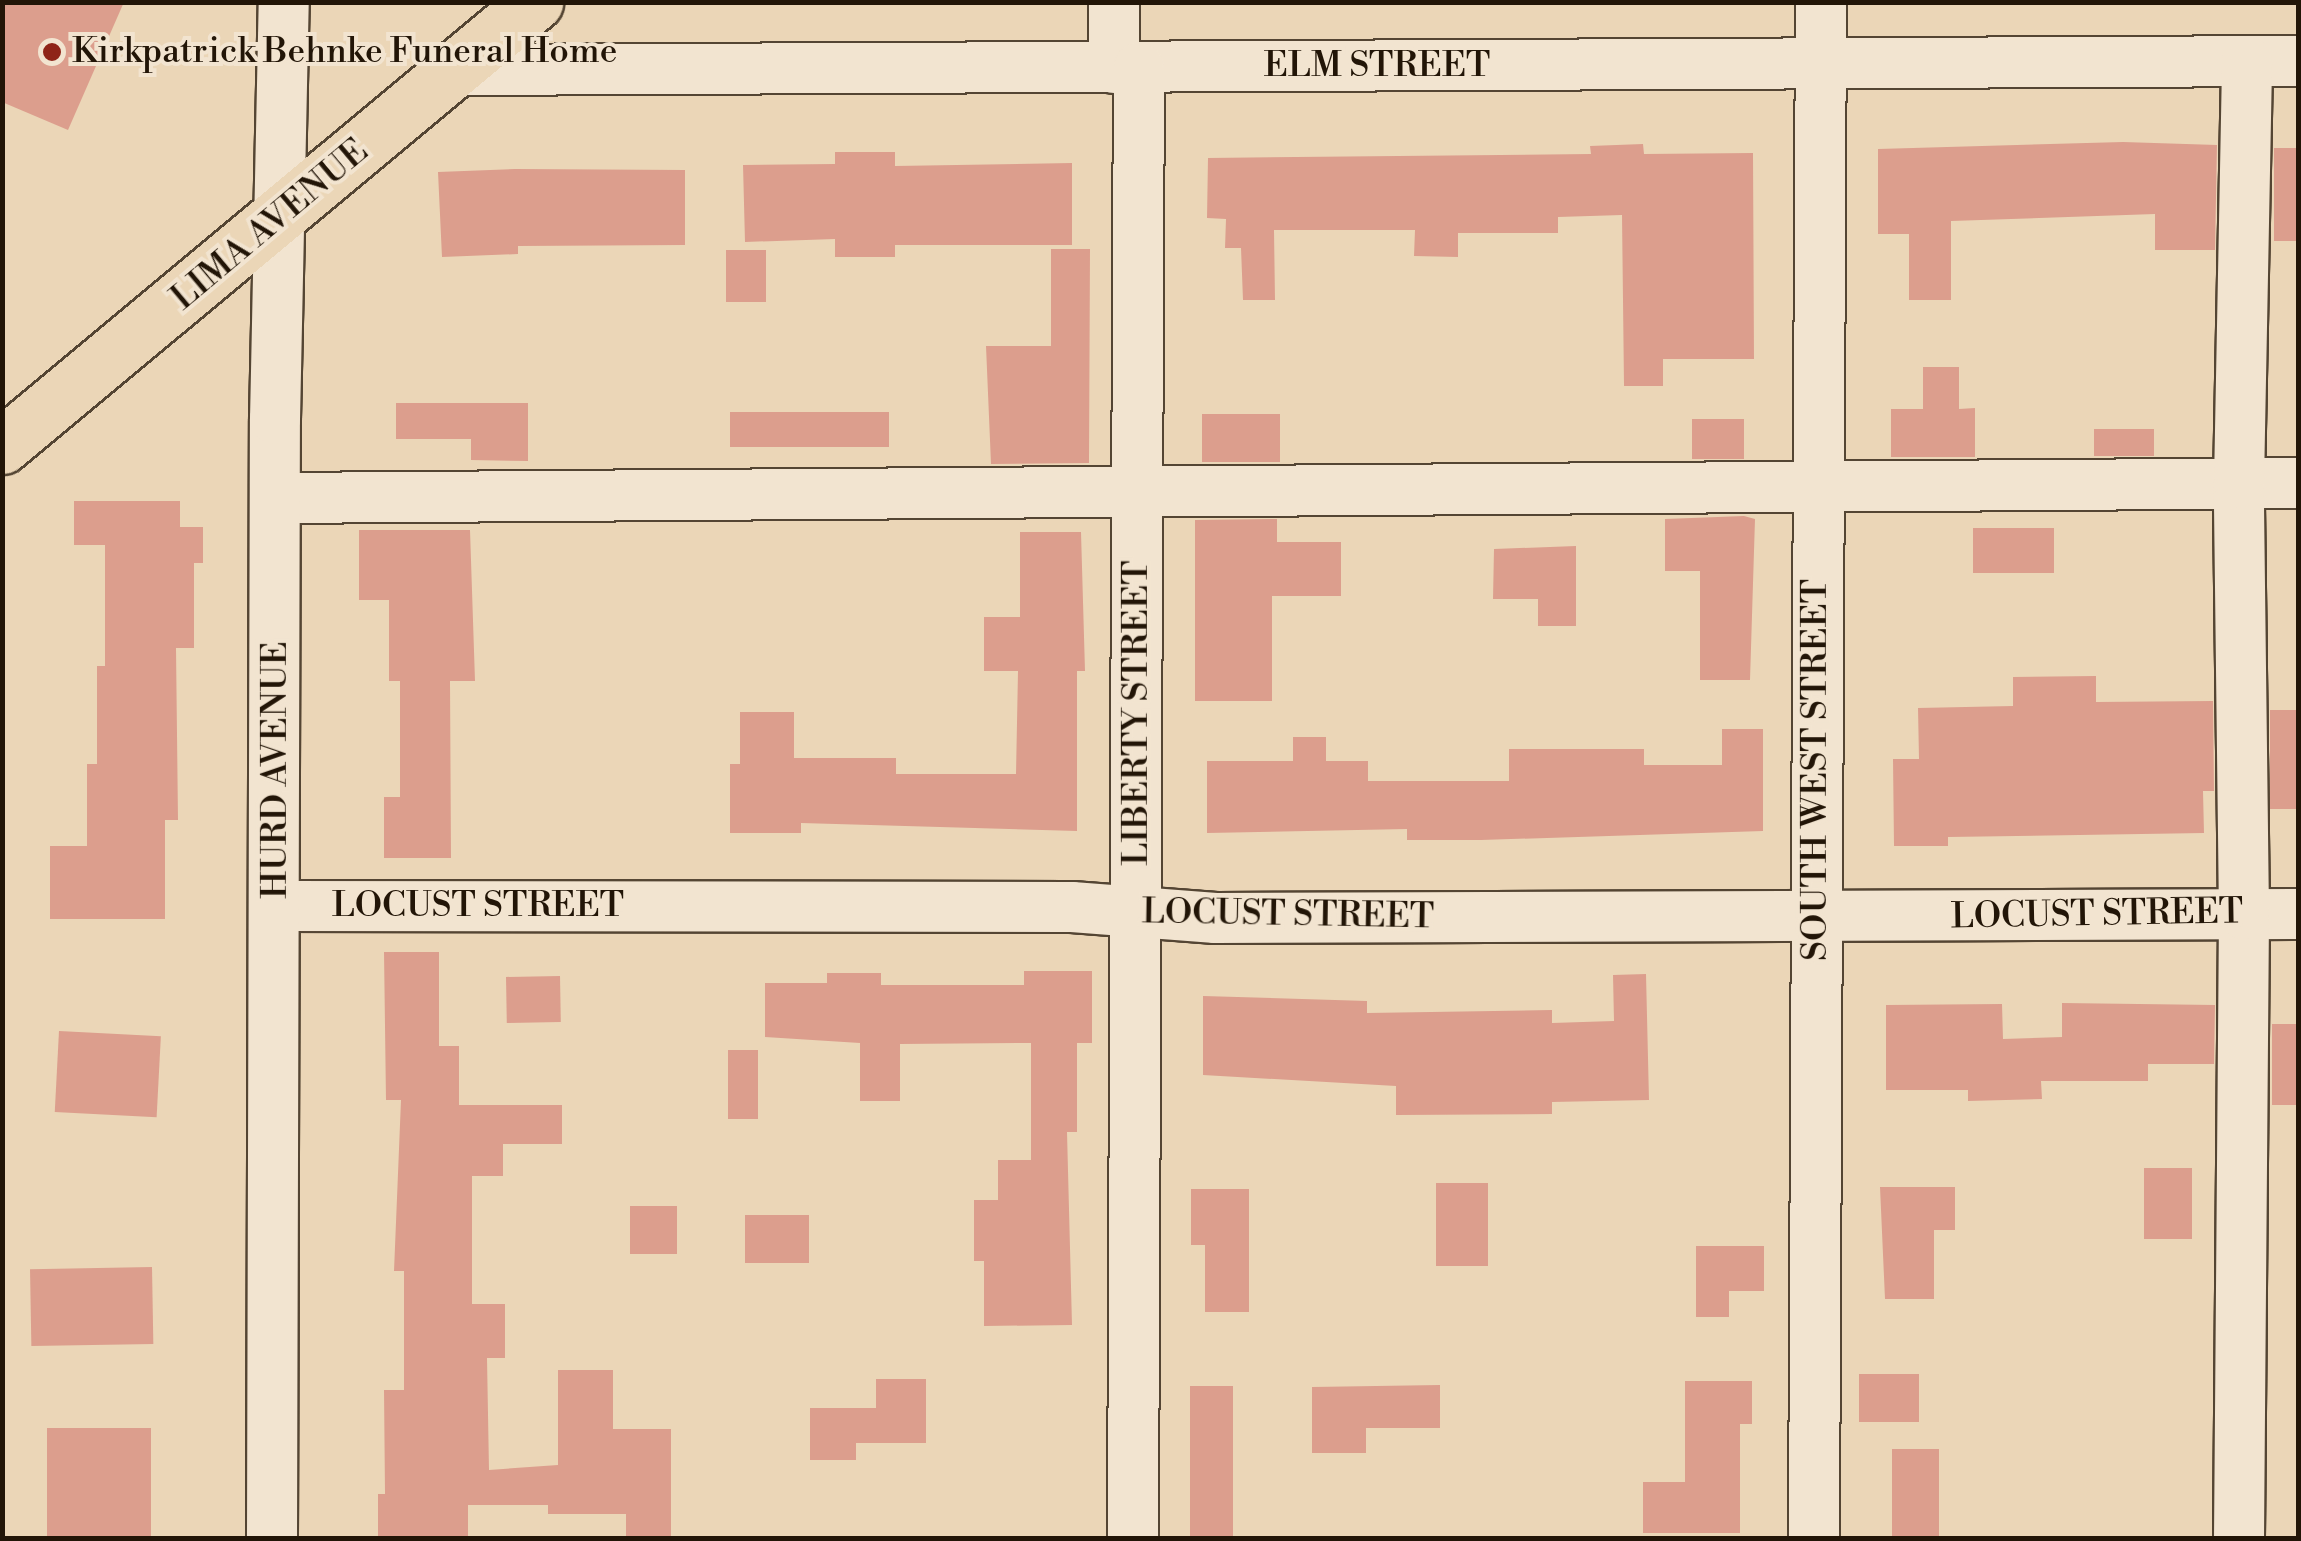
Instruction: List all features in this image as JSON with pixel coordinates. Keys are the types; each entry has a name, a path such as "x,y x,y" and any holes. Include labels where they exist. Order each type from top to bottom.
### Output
{"main road":[{"name":"LIMA AVENUE","path":"2,446 536,2"}],"street":[{"name":"HURD AVENUE","path":"272,1538 277,906 275,498 284,2"},
{"name":"LIBERTY STREET","path":"1114,2 1126,68 1138,493 1133,1538"},
{"name":"SOUTH WEST STREET","path":"1814,1538 1821,2"},
{"path":"2239,1538 2244,914 2239,483 2247,61"},
{"name":"ELM STREET","path":"456,70 2298,61"},
{"path":"275,498 2298,483"},
{"name":"LOCUST STREET","path":"277,906 1136,912 1216,918 2298,914"}],"building":[{"name":"Kirkpatrick Behnke Funeral Home","path":"2,2 124,2 68,130 2,102"},
{"path":"2123,142 2217,145 2215,250 2155,250 2155,214 1951,221 1951,300 1909,300 1909,234 1878,234 1878,149"},
{"path":"1643,144 1644,154 1753,153 1754,359 1663,359 1663,386 1624,386 1622,215 1558,217 1558,233 1458,233 1458,257 1414,256 1415,230 1274,230 1275,300 1243,300 1241,248 1225,248 1226,219 1207,218 1208,158 1591,154 1590,146"},
{"path":"2274,148 2298,148 2298,241 2274,241"},
{"path":"835,152 895,152 895,166 1072,163 1072,245 895,245 895,257 835,257 835,239 745,242 743,165 835,164"},
{"path":"685,170 685,245 518,246 518,254 442,257 438,172"},
{"path":"1051,249 1090,249 1089,463 991,464 986,346 1051,346"},
{"path":"726,250 766,250 766,302 726,302"},
{"path":"1923,367 1959,367 1959,409 1975,408 1975,457 1891,457 1891,409 1923,409"},
{"path":"396,403 528,403 528,461 471,460 471,439 396,439"},
{"path":"730,412 889,412 889,447 730,447"},
{"path":"1202,414 1280,414 1280,462 1202,462"},
{"path":"1692,419 1744,419 1744,459 1692,459"},
{"path":"2094,429 2154,429 2154,456 2094,456"},
{"path":"74,501 180,501 180,527 203,527 203,563 194,563 194,648 176,648 178,820 165,820 165,919 50,919 50,846 87,846 87,764 97,764 97,666 105,666 105,545 74,545"},
{"path":"1277,519 1277,542 1341,542 1341,596 1272,596 1272,701 1195,701 1195,520"},
{"path":"1665,519 1755,519 1750,680 1700,680 1700,571 1665,571"},
{"path":"1973,528 2054,528 2054,573 1973,573"},
{"path":"359,530 470,530 475,681 450,681 451,858 384,858 384,797 400,797 400,681 389,681 389,600 359,600"},
{"path":"1020,532 1081,532 1085,671 1077,671 1077,831 801,823 801,833 730,833 730,764 740,764 740,712 794,712 794,758 896,758 896,774 1016,774 1018,671 984,671 984,617 1020,617"},
{"path":"1576,546 1576,626 1538,626 1538,599 1493,599 1494,549"},
{"path":"2096,676 2096,702 2213,701 2214,791 2203,791 2204,833 1948,837 1948,846 1894,846 1893,759 1919,759 1918,708 2013,706 2013,677"},
{"path":"2270,710 2298,710 2298,809 2270,809"},
{"path":"1722,729 1763,729 1763,831 1481,840 1407,840 1407,829 1207,833 1207,761 1293,761 1293,737 1326,737 1326,761 1368,761 1368,781 1509,781 1509,749 1644,749 1644,765 1722,765"},
{"path":"384,952 439,952 439,1046 459,1046 459,1105 562,1105 562,1144 503,1144 503,1176 472,1176 472,1304 505,1304 505,1358 487,1358 489,1470 558,1465 558,1370 613,1370 613,1429 671,1429 671,1538 626,1538 626,1514 548,1514 548,1505 468,1505 468,1538 378,1538 378,1494 385,1494 384,1390 404,1390 404,1271 394,1271 401,1100 386,1100"},
{"path":"1024,971 1092,971 1092,1043 1077,1043 1077,1132 1067,1132 1072,1325 984,1326 984,1261 974,1261 974,1200 998,1200 998,1160 1031,1160 1031,1043 900,1044 900,1101 860,1101 860,1043 765,1037 765,983 827,983 827,973 881,973 881,985 1024,985"},
{"path":"1646,974 1649,1100 1552,1102 1552,1114 1396,1115 1396,1086 1203,1075 1203,996 1367,1001 1367,1013 1552,1010 1552,1023 1614,1021 1613,975"},
{"path":"560,976 561,1022 507,1023 506,977"},
{"path":"2062,1003 2215,1005 2214,1064 2148,1064 2148,1081 2041,1081 2042,1099 1968,1101 1968,1090 1886,1090 1886,1005 2002,1004 2003,1039 2062,1037"},
{"path":"2272,1024 2298,1024 2298,1105 2272,1105"},
{"path":"59,1031 161,1036 157,1117 55,1112"},
{"path":"728,1050 758,1050 758,1119 728,1119"},
{"path":"2144,1168 2192,1168 2192,1239 2144,1239"},
{"path":"1436,1183 1488,1183 1488,1266 1436,1266"},
{"path":"1880,1187 1955,1187 1955,1230 1934,1230 1934,1299 1885,1299"},
{"path":"1191,1189 1249,1189 1249,1312 1205,1312 1205,1245 1191,1245"},
{"path":"630,1206 677,1206 677,1254 630,1254"},
{"path":"745,1215 809,1215 809,1263 745,1263"},
{"path":"1696,1246 1764,1246 1764,1291 1729,1291 1729,1317 1696,1317"},
{"path":"152,1267 153,1344 31,1346 30,1269"},
{"path":"1859,1374 1919,1374 1919,1422 1859,1422"},
{"path":"876,1379 926,1379 926,1443 856,1443 856,1460 810,1460 810,1408 876,1408"},
{"path":"1685,1381 1752,1381 1752,1424 1740,1424 1740,1533 1643,1533 1643,1482 1685,1482"},
{"path":"1440,1385 1440,1428 1366,1428 1366,1453 1312,1453 1312,1387"},
{"path":"1190,1386 1233,1386 1233,1538 1190,1538"},
{"path":"47,1428 151,1428 151,1538 47,1538"},
{"path":"1892,1449 1939,1449 1939,1538 1892,1538"}],"place":[{"name":"Kirkpatrick Behnke Funeral Home","path":"52,52"}]}
